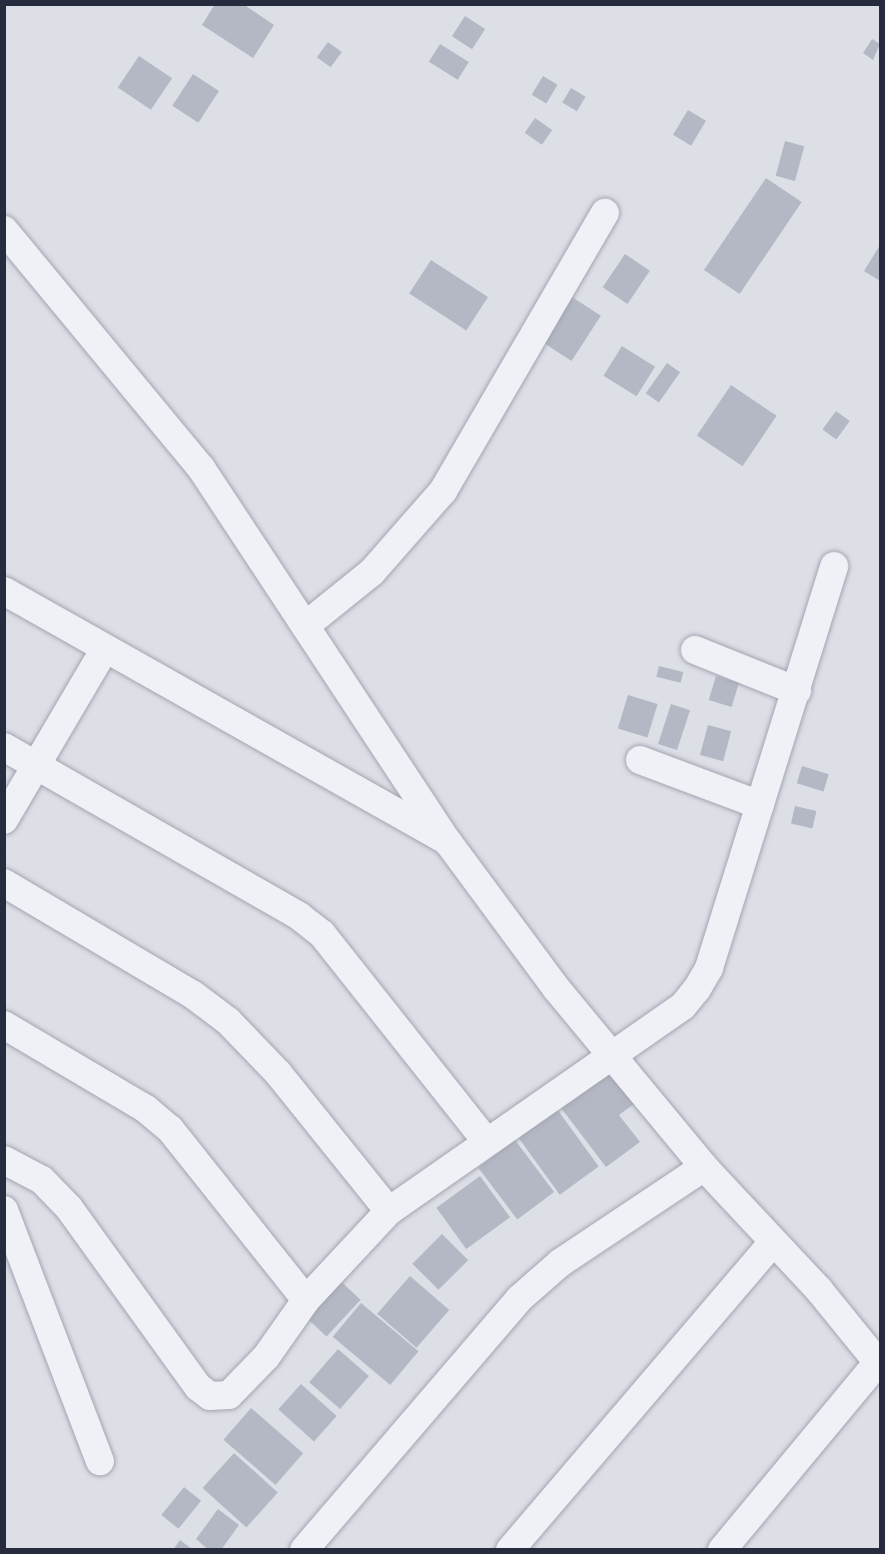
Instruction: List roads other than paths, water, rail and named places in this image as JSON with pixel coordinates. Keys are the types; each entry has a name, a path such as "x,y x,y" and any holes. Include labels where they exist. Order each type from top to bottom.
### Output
{"street":[{"path":"305,626 372,572 443,491 605,213"},
{"path":"4,230 201,468 448,842 611,1056 704,1167 879,1364 722,1550"},
{"path":"4,1160 42,1180 69,1208 198,1387 210,1396 229,1395 246,1381 306,1300 388,1211 682,1006 697,988 709,968 834,566"},
{"path":"4,591 104,650 448,842"},
{"path":"4,820 104,650"},
{"path":"695,650 797,691"},
{"path":"4,747 322,934 486,1141"},
{"path":"640,760 760,805"},
{"path":"4,883 192,994 228,1021 278,1072 388,1211"},
{"path":"4,1025 146,1109 170,1129 306,1300"},
{"path":"304,1550 519,1299 561,1263 704,1167"},
{"path":"4,1210 100,1461"},
{"path":"510,1550 773,1242"}]}
